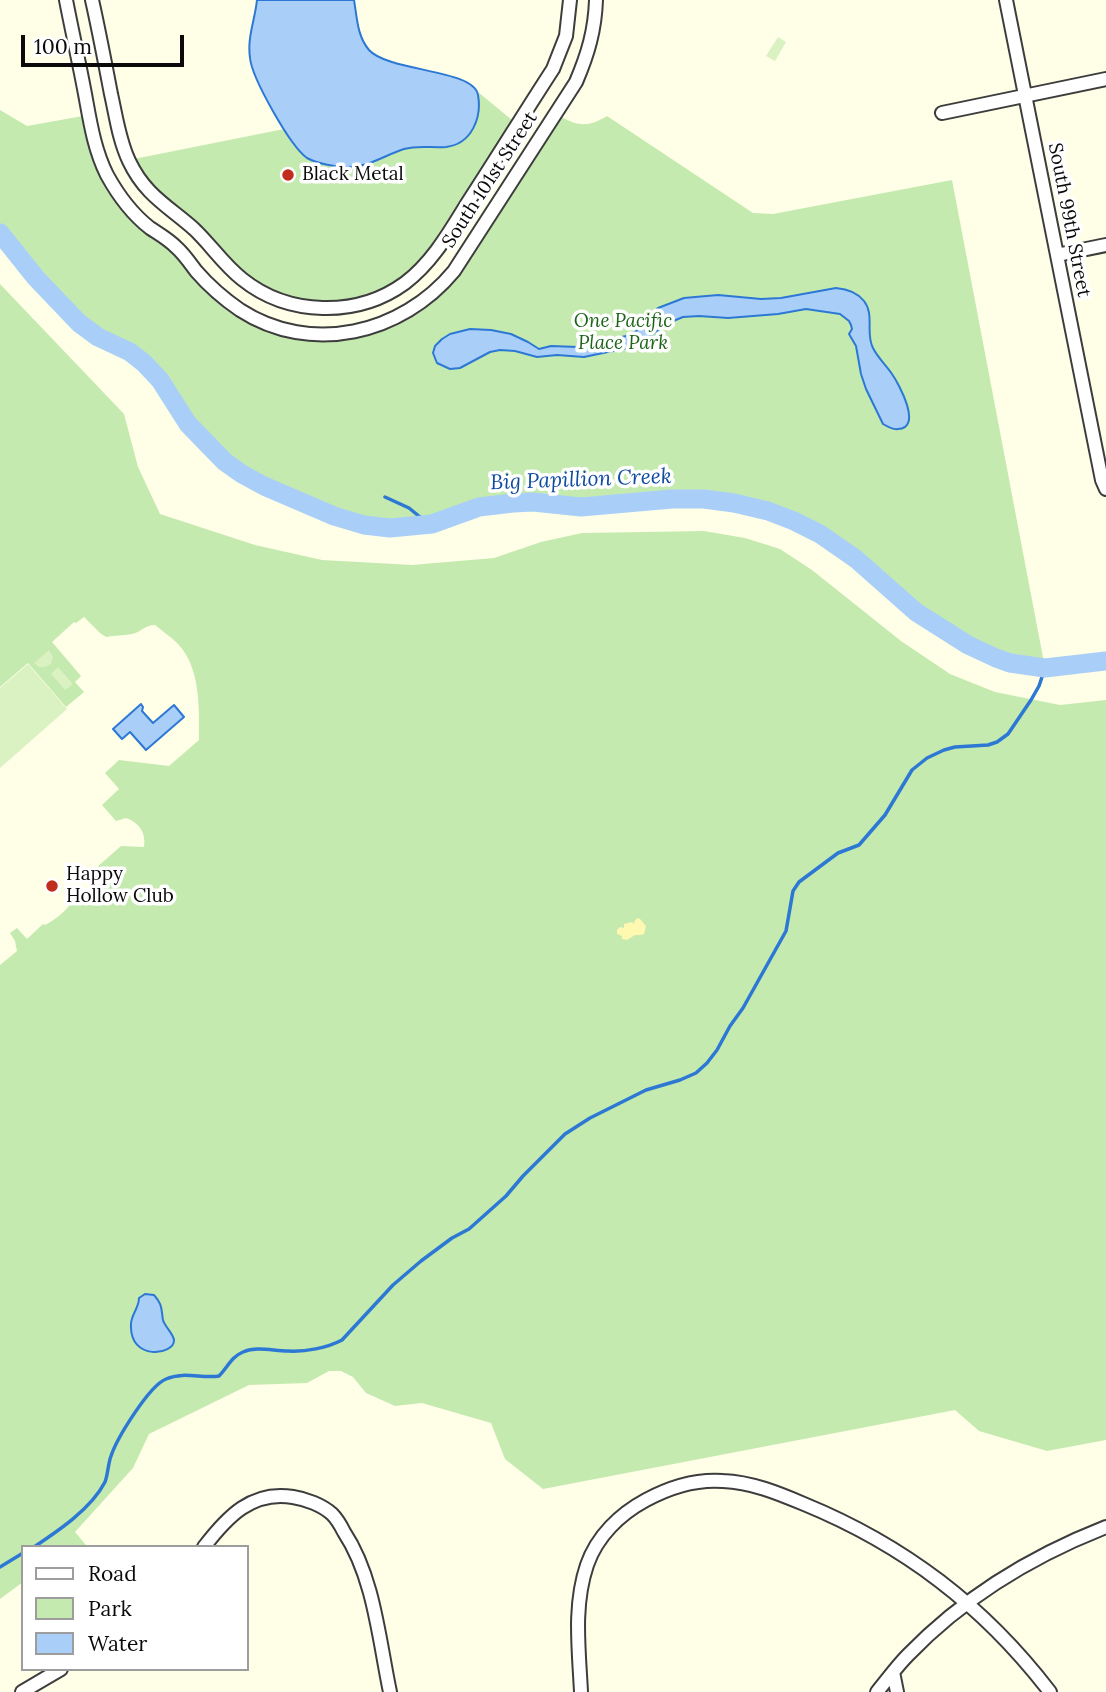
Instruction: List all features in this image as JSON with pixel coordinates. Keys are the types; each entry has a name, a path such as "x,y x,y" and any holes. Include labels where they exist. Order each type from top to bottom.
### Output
{"street":[{"name":"South 101st Street","path":"66,0 97,152 110,180 129,208 176,246 205,281 242,311 273,325 299,332 322,334 355,331 391,320 416,307 454,271 576,82 591,43 596,0"},
{"name":"South 101st Street","path":"93,0 121,139 137,177 163,205 199,234 234,273 255,289 299,306 323,308 349,306 380,297 416,274 433,255 553,69 566,36 570,0"},
{"name":"South 99th Street","path":"1006,0 1102,480 1106,489"},
{"path":"942,113 1106,79"},
{"path":"1057,255 1106,245"},
{"path":"581,1692 578,1620 583,1577 592,1554 604,1534 623,1515 653,1496 705,1481 730,1481 780,1494 836,1517 896,1550 942,1581 992,1626 1050,1692"},
{"path":"206,1545 246,1504 265,1497 298,1497 331,1513 357,1556 365,1577 390,1692"},
{"path":"877,1692 921,1642 981,1592 1043,1554 1106,1527"},
{"path":"22,1692 58,1671"},
{"path":"893,1672 897,1692"}],"green space":[{"path":"778,37 786,42 775,61 766,56"},
{"path":"478,92 512,120 424,256 398,279 383,288 354,298 313,301 291,297 261,285 234,265 199,224 155,189 134,159 284,129 300,152 398,151 419,146 479,113"},
{"name":"One Pacific Place Park","path":"0,110 27,126 83,116 90,147 102,177 128,216 175,256 224,307 247,322 300,338 356,338 408,320 431,304 464,266 560,116 583,124 607,116 753,213 773,214 952,180 1045,668 1010,663 968,645 916,612 841,547 794,521 768,511 704,499 581,507 533,502 479,507 432,524 390,528 364,525 334,516 242,474 205,443 188,424 160,380 144,363 79,323 36,278 0,233"},
{"name":"Happy Hollow Club","path":"0,284 124,414 138,467 160,514 255,545 322,560 412,565 494,558 541,542 582,533 704,531 745,538 780,549 812,570 901,641 950,674 995,692 1060,705 1106,700 1106,1440 1047,1451 979,1431 955,1410 543,1489 505,1459 491,1423 422,1403 395,1406 366,1393 353,1377 341,1371 329,1371 307,1383 249,1385 149,1434 133,1468 75,1532 86,1545 21,1545 21,1583 0,1599 0,965 17,951 10,933 17,928 27,939 43,924 57,918 72,902 75,904 105,879 96,868 121,846 144,847 143,833 138,826 126,818 116,821 102,805 119,789 105,773 119,760 169,766 199,740 199,728 197,688 191,664 177,643 155,625 132,634 106,637 84,617 74,622 52,642 81,676 75,682 84,692 66,707 28,663 0,687"},
{"path":"49,650 53,657 51,664 39,667 34,663"},
{"path":"28,664 67,709 0,768 0,688"},
{"path":"58,667 73,684 65,690 51,674"}],"sand":[{"path":"638,918 646,926 644,934 627,940 617,934 620,927 624,928 624,924 632,922 634,924"}],"water":[{"path":"257,0 354,0 360,33 369,50 394,63 447,75 473,87 479,103 476,120 469,135 455,145 409,148 356,166 333,166 307,158 282,126 252,68 250,43"},
{"path":"836,288 855,293 867,306 873,348 895,379 907,405 909,421 905,427 894,429 883,424 861,374 856,346 849,334 851,325 840,314 806,309 728,318 683,317 666,324 648,338 627,348 584,357 537,357 500,350 490,352 460,368 450,369 437,363 433,353 435,346 442,339 470,329 511,334 539,349 551,346 578,347 635,332 658,308 684,298 718,295 781,298"},
{"path":"141,704 142,711 153,723 174,705 184,717 146,750 130,732 122,739 113,729"},
{"path":"145,1294 154,1295 160,1304 163,1320 174,1340 172,1345 160,1352 144,1350 132,1336 132,1318 139,1298"}],"waterway":[{"name":"Big Papillion Creek","path":"0,233 36,278 79,323 144,363 160,380 188,424 225,462 264,486 334,516 364,525 390,528 432,524 479,507 513,503 533,502 581,507 672,499 734,503 768,511 820,534 856,559 916,612 968,645 996,658 1045,668 1106,661"},
{"path":"385,497 409,508 432,524"},
{"path":"37,1545 73,1519 99,1492 120,1437 134,1413 159,1384 179,1376 219,1376 235,1357 248,1350 309,1350 342,1340 393,1285 452,1238 469,1229 506,1196 565,1134 590,1118 646,1090 696,1073 717,1050 786,931 793,891 799,882 838,853 859,845 885,815 912,770 927,758 955,747 988,745 1008,734 1039,686 1045,668"},
{"path":"0,1567 21,1554"}],"place":[{"name":"Black Metal","path":"288,175"},
{"name":"Happy Hollow Club","path":"52,886"}]}
